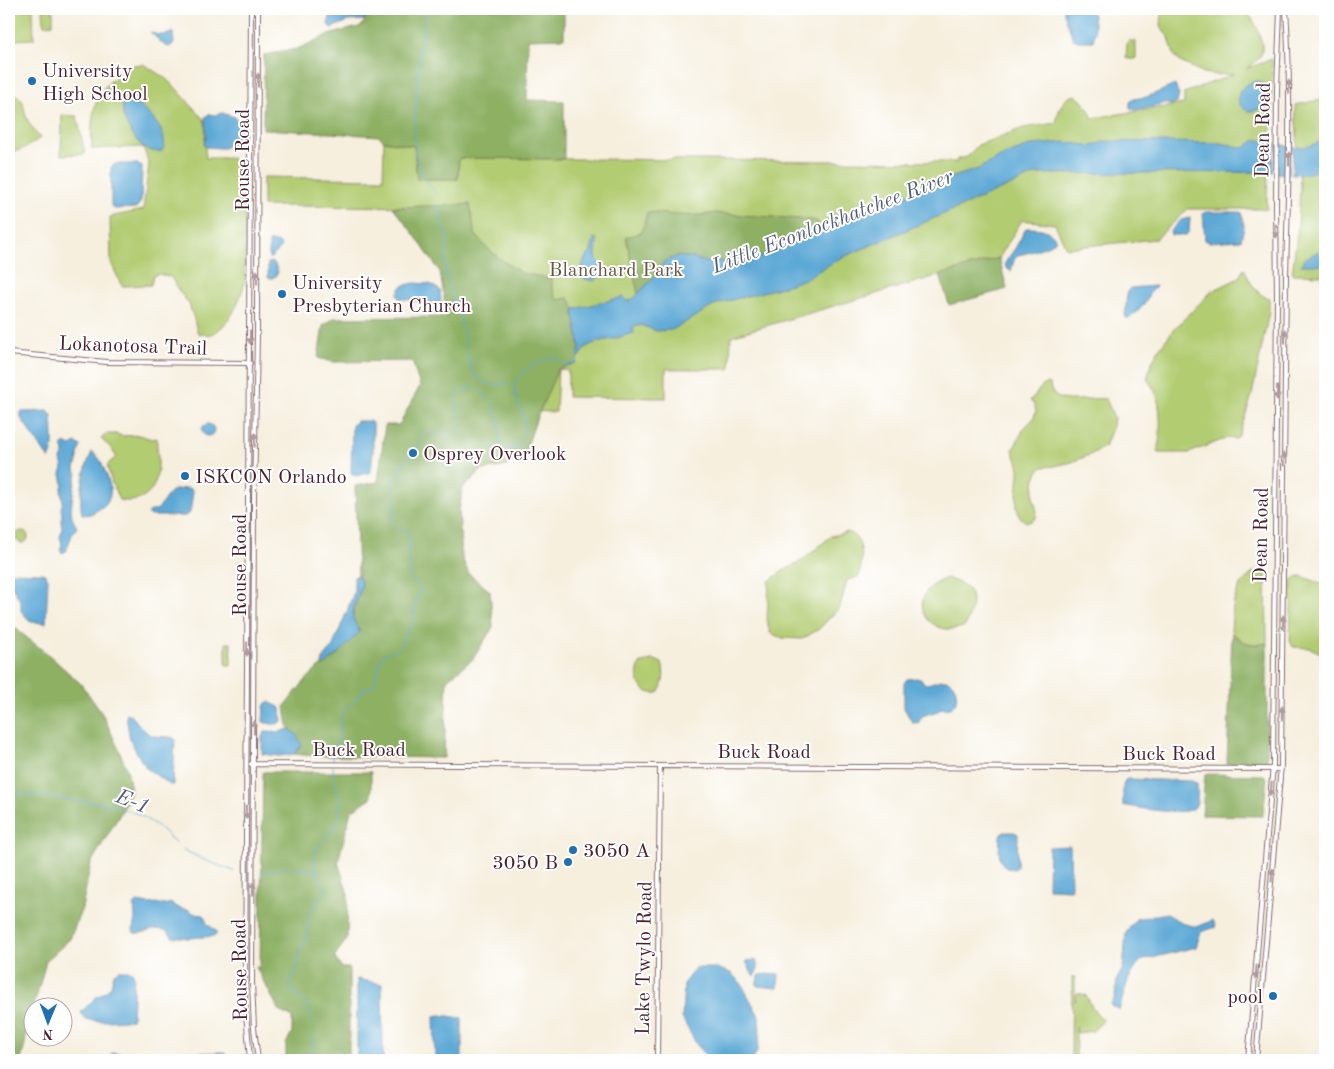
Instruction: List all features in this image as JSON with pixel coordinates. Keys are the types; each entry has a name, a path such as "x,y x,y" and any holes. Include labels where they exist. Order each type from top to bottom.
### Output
{"street":[{"name":"Rouse Road","path":"250,1060 245,1001 251,9"},
{"name":"Rouse Road","path":"258,9 252,1001 258,1060"},
{"name":"Dean Road","path":"1248,1060 1273,769 1277,344 1276,136 1280,9"},
{"name":"Dean Road","path":"1256,1060 1281,769 1286,276 1289,182 1289,71 1286,9"},
{"name":"Lokanotosa Trail","path":"9,353 107,362 250,364"},
{"path":"250,364 256,360"},
{"name":"Buck Road","path":"246,764 1281,769"},
{"name":"Lake Twylo Road","path":"657,1060 660,766"}],"green space":[{"path":"9,9 33,9 34,39 9,40"},
{"path":"43,9 53,9 53,24 44,25"},
{"path":"361,9 564,9 564,38 528,39 527,100 564,101 564,159 459,158 458,179 417,179 414,146 384,141 379,136 263,129 264,55 297,49 328,35 362,26 369,11"},
{"name":"Blanchard Park","path":"1162,9 1243,9 1254,22 1260,35 1262,52 1257,60 1246,69 1272,59 1267,209 1188,209 1156,239 1066,248 1055,224 1022,220 999,258 731,336 730,369 666,369 666,398 568,397 568,370 558,369 556,412 454,409 457,207 263,206 263,177 383,179 384,141 414,146 417,179 458,179 458,158 957,162 957,159 967,157 978,145 1023,128 1056,123 1062,105 1071,96 1076,95 1081,100 1088,108 1092,118 1184,104 1184,93 1234,74 1215,75 1204,73 1180,62 1174,55 1169,37 1161,27"},
{"path":"1128,41 1136,42 1136,58 1134,59 1126,58"},
{"path":"143,64 165,78 176,88 205,121 204,144 206,158 232,158 245,186 244,286 235,309 226,323 212,334 199,334 189,304 171,277 158,274 153,276 151,285 122,286 111,263 110,217 143,210 149,164 143,147 92,149 94,110 99,96 106,86 130,67"},
{"path":"9,93 19,97 23,103 28,121 40,138 18,151 9,153"},
{"path":"1325,99 1325,275 1292,274 1298,226 1300,188 1295,105"},
{"path":"62,115 77,116 85,154 61,155"},
{"path":"470,204 475,234 486,247 522,273 552,279 552,288 557,300 569,298 575,309 574,313 580,348 576,363 558,369 536,420 525,452 507,466 482,470 463,488 459,511 462,558 469,574 490,591 493,627 473,659 447,680 444,758 294,754 301,745 296,734 288,727 285,706 311,674 336,656 360,632 353,619 353,611 362,585 358,575 355,486 378,482 385,425 399,425 420,386 412,361 333,362 318,358 323,326 334,318 447,317 440,272 393,207"},
{"path":"647,212 672,215 714,213 802,219 818,221 818,229 772,253 741,263 718,261 709,263 678,256 665,261 654,277 638,294 626,237 642,232"},
{"path":"999,258 1007,289 949,305 940,275"},
{"path":"1244,268 1256,290 1269,299 1269,312 1252,395 1239,435 1236,439 1227,438 1189,453 1158,453 1160,410 1155,392 1147,379 1151,364 1159,349 1174,329 1212,291 1239,278"},
{"path":"1047,383 1050,384 1052,392 1057,397 1064,399 1106,399 1114,417 1113,426 1105,446 1092,454 1072,462 1043,467 1039,470 1035,478 1033,497 1037,511 1036,518 1028,522 1021,518 1018,513 1019,470 1013,450 1024,428 1033,419 1036,411 1030,400"},
{"path":"108,434 122,436 139,435 152,439 157,438 157,477 150,491 138,500 119,500 107,465 116,456 101,439"},
{"path":"24,531 27,532 27,542 20,543 17,542 16,535 17,532"},
{"path":"848,532 858,540 861,564 859,577 847,580 840,607 819,629 802,639 782,638 770,633 767,621 769,581 802,561 831,536"},
{"path":"1254,572 1266,574 1267,643 1262,644 1242,641 1231,631 1235,598 1241,584"},
{"path":"1301,576 1325,585 1325,655 1310,648 1293,647 1290,641 1292,580"},
{"path":"947,578 968,589 972,598 971,610 965,626 952,629 940,628 924,614 922,604 925,594 933,585"},
{"path":"9,622 81,684 103,715 128,773 131,791 123,809 91,863 82,908 70,939 46,961 37,996 22,996 22,1046 25,1046 24,1050 21,1060 9,1060"},
{"path":"1232,633 1248,643 1257,645 1267,643 1267,761 1265,763 1227,764"},
{"path":"226,643 231,643 231,665 226,665"},
{"path":"651,660 662,663 663,667 663,683 658,693 647,692 638,680 637,675 640,664"},
{"path":"263,772 371,772 371,798 351,811 338,862 348,894 347,939 334,957 342,968 349,968 349,1060 286,1060 286,1044 292,1032 292,1017 280,1012 256,967 260,967"},
{"path":"1205,774 1264,775 1267,778 1263,816 1202,815"},
{"path":"1072,977 1075,977 1075,1002 1077,993 1086,995 1092,1007 1103,1021 1093,1031 1077,1033 1076,1026 1076,1060 1071,1060"}],"water":[{"path":"331,9 340,16 366,14 364,20 349,21 331,28 328,25 330,17 327,11"},
{"path":"1064,9 1092,9 1095,32 1093,41 1073,39"},
{"path":"150,32 162,35 173,32 174,44 169,47 164,45"},
{"path":"1258,81 1263,83 1264,88 1261,108 1253,111 1246,110 1239,101 1239,95 1248,84"},
{"path":"1175,85 1179,95 1177,103 1171,105 1164,103 1158,106 1135,110 1130,108 1130,102 1133,99 1147,97"},
{"path":"128,98 141,107 160,128 164,144 162,151 155,152 149,150 137,141 133,135 123,113 122,102"},
{"path":"222,113 235,117 239,131 239,147 205,147 205,117 209,114"},
{"path":"1325,138 1325,168 1306,174 1292,174 1293,147 1310,146"},
{"path":"1255,140 1273,144 1273,172 1037,174 839,259 805,279 717,304 672,330 656,331 641,325 634,327 634,333 597,342 586,347 578,358 580,348 574,313 575,309 623,297 626,301 633,299 654,277 665,261 678,256 709,263 718,261 741,263 772,253 818,229 978,169 1004,155 1033,145 1065,142 1093,146 1105,141 1222,143 1244,148"},
{"path":"1276,144 1289,147 1289,174 1276,173"},
{"path":"115,164 137,164 142,167 141,202 136,208 115,209 111,206 111,167"},
{"path":"1241,212 1244,226 1241,240 1209,242 1205,240 1203,213"},
{"path":"1190,218 1189,231 1186,235 1171,235 1170,231 1181,220"},
{"path":"1026,228 1043,229 1056,239 1052,244 1018,255 1014,260 1011,271 1006,268 1005,263"},
{"path":"594,238 597,239 596,257 601,266 601,275 594,281 584,279 581,270 585,258 591,252"},
{"path":"269,242 277,242 281,247 271,258 269,258"},
{"path":"1325,248 1325,265 1301,265 1304,259"},
{"path":"272,262 275,264 278,272 276,276 268,278 268,263"},
{"path":"414,283 430,284 440,290 441,303 399,298 397,294 402,286"},
{"path":"1156,286 1149,294 1144,305 1130,318 1125,318 1127,292 1130,288"},
{"path":"48,411 52,415 53,438 49,459 21,418 21,412"},
{"path":"356,421 370,421 373,424 373,451 371,472 356,476 351,473 352,426"},
{"path":"208,424 214,430 208,436 202,430"},
{"path":"65,443 71,446 76,443 81,446 75,468 77,474 72,507 72,517 77,528 73,532 66,551 62,553 60,550 62,544 60,537 63,501 61,474 63,468 61,460 64,452 62,445"},
{"path":"92,452 103,465 109,483 110,494 102,507 86,515 82,514 81,492 84,474"},
{"path":"187,488 193,492 190,513 185,516 151,516 148,514 158,509 170,492"},
{"path":"11,572 42,573 46,575 48,579 46,623 31,622 21,611 21,602 10,583 9,575"},
{"path":"358,575 362,585 353,611 353,619 360,632 324,666 322,665 323,659 332,648 354,592 354,577"},
{"path":"917,678 925,684 942,680 950,681 953,684 957,698 953,706 922,716 917,723 912,722 904,708 904,683 907,679"},
{"path":"269,702 281,708 282,721 278,724 263,722 264,707"},
{"path":"127,714 131,715 148,733 158,737 175,739 173,785 170,785 145,767 130,740"},
{"path":"289,729 296,734 302,745 294,754 279,756 262,754 262,737 265,732 279,732"},
{"path":"1125,780 1192,781 1197,784 1196,805 1191,810 1172,812 1123,805 1123,786"},
{"path":"1004,832 1018,834 1017,867 1015,869 1006,868 1001,861 999,853 1000,835"},
{"path":"1070,846 1071,889 1048,888 1049,847"},
{"path":"137,902 164,905 170,903 195,914 204,915 207,924 217,933 215,936 175,938 167,931 160,929 134,933 134,905"},
{"path":"1167,913 1181,923 1197,927 1213,920 1216,927 1201,932 1196,947 1140,961 1128,980 1119,1010 1110,1005 1115,997 1117,979 1123,968 1126,933 1136,919"},
{"path":"756,960 758,968 754,976 746,961"},
{"path":"695,968 716,968 731,973 741,983 759,1016 760,1034 758,1050 752,1060 710,1060 698,1047 682,1018 684,983"},
{"path":"119,970 128,970 134,975 132,1019 101,1021 85,1018 81,1012 95,998 108,990 114,973"},
{"path":"760,975 779,975 778,988 757,986"},
{"path":"357,979 382,984 383,1060 357,1060"},
{"path":"434,1016 462,1018 462,1060 435,1060"},
{"path":"225,1053 227,1060 113,1060 111,1054 179,1054"}],"waterway":[{"path":"426,9 420,48 415,154 422,174 437,196"},
{"path":"437,205 448,239 445,267 449,288 462,323 468,359 475,376 486,383 495,385 509,383"},
{"name":"Little Econlockhatchee River","path":"333,762 333,754 341,730 343,712 364,689 374,686 383,655 398,648 406,632 414,623 414,606 421,590 420,586 410,576 411,562 407,555 410,537 392,523 396,502 391,490 391,483 400,474 404,461 415,455 422,434 433,433 449,437 457,431 460,425 457,397 460,392 471,388 477,389 487,398 497,416 501,441 505,446 514,448 522,440 525,427 515,395 516,379 527,369 551,357 565,365 576,363 579,353"},
{"name":"Little Econlockhatchee River","path":"312,1060 313,1031 309,1009 290,988 289,983 298,968 298,956 308,937 307,920 311,909 327,890 318,874 314,860 319,845 335,828 340,814 341,801 334,782 333,766"},
{"name":"E-1","path":"9,792 113,805 138,814 159,827 182,849 204,860 234,871"},
{"name":"E-1","path":"261,874 287,867 317,871"}],"place":[{"name":"University High School","path":"32,81"},
{"name":"University Presbyterian Church","path":"282,294"},
{"name":"Osprey Overlook","path":"413,453"},
{"name":"ISKCON Orlando","path":"185,476"},
{"name":"3050 A","path":"573,850"},
{"name":"3050 B","path":"568,862"},
{"name":"pool","path":"1273,996"}]}
